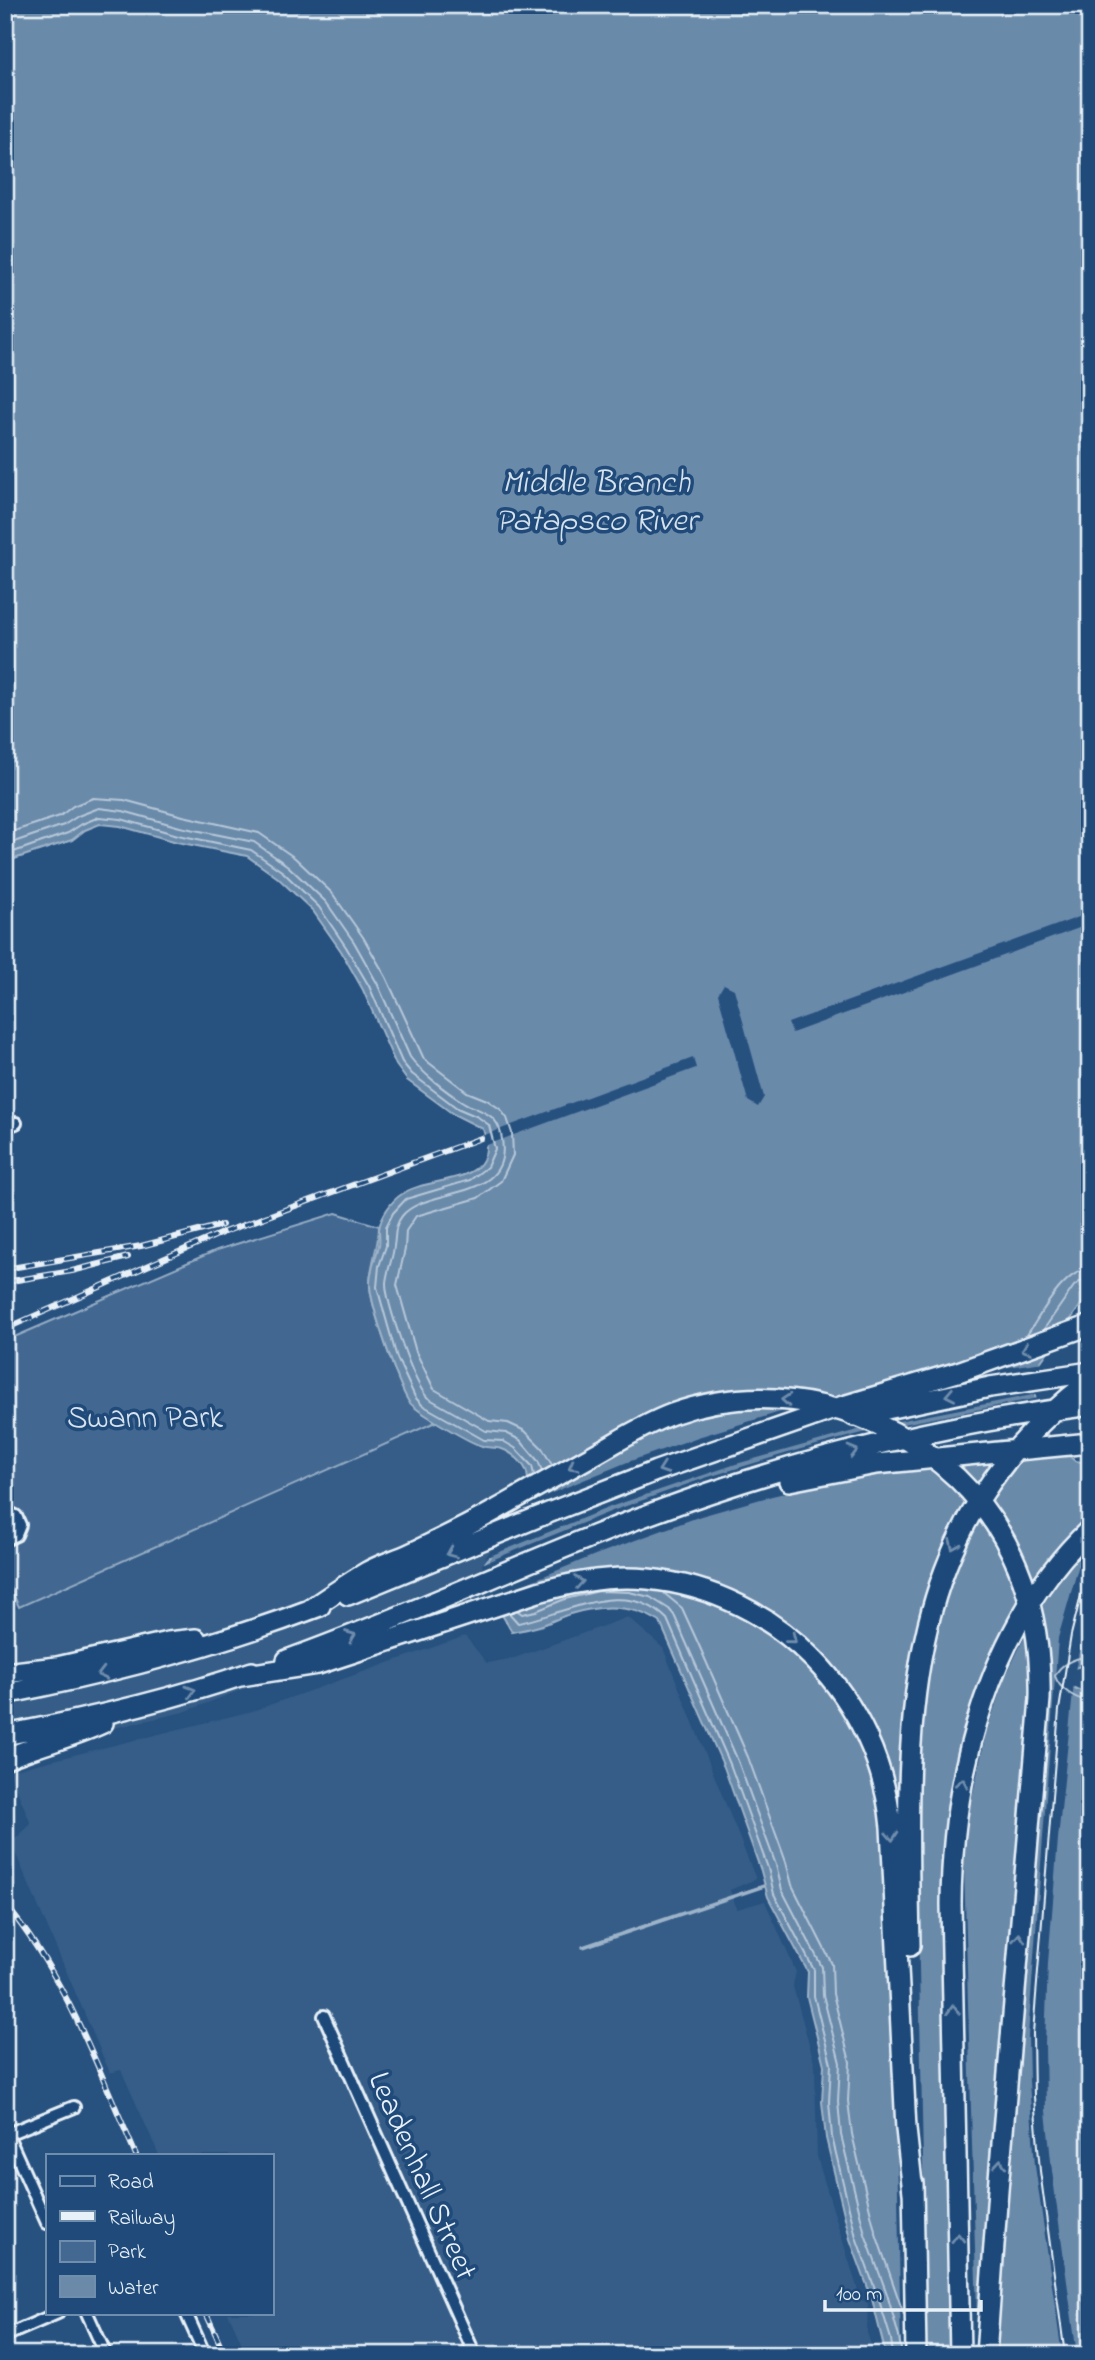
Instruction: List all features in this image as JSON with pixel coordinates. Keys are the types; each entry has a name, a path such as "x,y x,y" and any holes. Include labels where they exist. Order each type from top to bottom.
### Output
{"highway":[{"path":"5,1694 129,1667 239,1635 309,1610 594,1495 843,1406 958,1372 1090,1325"},
{"path":"727,1448 940,1396 1090,1372"},
{"path":"916,2355 908,1806 916,1697 929,1613 958,1535 986,1487 1017,1446 1052,1412 1090,1381"},
{"path":"309,1610 369,1571 472,1523 640,1428 671,1415 722,1401 801,1401 861,1416 894,1431 923,1450 965,1486 1001,1533 1018,1566 1033,1613 1040,1663 1040,1699 986,2355"},
{"path":"5,1735 141,1705 241,1676 356,1634 706,1494 855,1450 966,1425 1090,1405"},
{"path":"603,1534 764,1487 841,1469 912,1459 1090,1443"},
{"path":"960,2355 951,1904 952,1849 960,1792 974,1734 991,1682 1016,1626 1043,1580 1090,1529"},
{"path":"241,1676 318,1664 538,1592 571,1583 606,1579 647,1579 701,1590 756,1614 793,1639 824,1669 848,1701 874,1751 886,1789 891,1827 906,2129 913,2193"},
{"path":"5,1673 82,1662 168,1642 239,1635"},
{"path":"5,1759 75,1736 141,1705"}],"street":[{"path":"5,1511 16,1516 20,1525 16,1535 5,1540"},
{"name":"Leadenhall Street","path":"324,2016 475,2355"},
{"path":"46,2221 6,2135 74,2107"},
{"path":"5,2336 56,2314"},
{"path":"87,2314 106,2355"},
{"path":"186,2314 205,2355"}],"shaded area":[{"path":"438,1421 483,1447 501,1448 511,1454 526,1471 529,1507 490,1594 184,1712 5,1753 5,1614"},
{"path":"628,1617 663,1648 756,1879 730,1890 737,1909 765,1901 796,1972 793,1986 815,2065 817,2157 861,2300 868,2302 867,2333 875,2355 247,2355 228,2314 273,2314 273,2154 159,2154 121,2070 110,2073 11,1843 31,1824 9,1771 252,1711 465,1636 487,1663 514,1658"}],"green space":[{"name":"Swann Park","path":"336,1213 379,1226 370,1285 380,1327 406,1395 423,1414 438,1421 19,1607 5,1577 5,1341 217,1250"}],"water":[{"name":"Middle Branch Patapsco River","path":"5,5 1090,5 1090,1292 1037,1367 1033,1382 1038,1415 1049,1438 1075,1461 1090,1463 1090,1663 1068,1670 1061,1676 1072,1687 1090,1695 1090,2355 886,2355 872,2299 850,2239 826,2138 822,2102 824,2065 807,1997 808,1972 768,1897 724,1767 660,1622 628,1609 605,1607 566,1615 536,1627 512,1632 490,1594 485,1563 529,1507 526,1470 510,1453 484,1447 467,1439 409,1402 386,1345 370,1286 379,1245 379,1229 387,1209 402,1194 415,1188 473,1170 482,1161 486,1148 483,1129 453,1114 407,1080 396,1065 363,990 341,951 313,911 278,878 247,856 177,842 120,826 100,824 85,830 72,840 5,862"}],"pier":[{"path":"1090,913 1090,924 792,1033 788,1023"},
{"path":"724,984 734,989 764,1097 758,1107 748,1101 718,994"},
{"path":"693,1058 696,1068 484,1146 482,1136"},
{"path":"1071,1324 1058,1343 978,1371 1044,1362 1040,1368 1037,1394 893,1422 898,1425 1038,1398 1049,1432 1043,1433 1035,1442 1057,1441 1070,1452 1022,1456 989,1501 1018,1549 1032,1582 1071,1535 1090,1517 1090,1599 1075,1671 1066,1676 1074,1683 1048,1963 1045,2043 1046,2111 1052,2171 1077,2355 1062,2355 1035,2166 1028,2036 1058,1638 1082,1554 1040,1609 1047,1664 1046,1699 993,2355 951,2355 942,1914 946,1827 961,1745 978,1690 1001,1638 1024,1597 1008,1557 982,1514 957,1563 940,1610 922,1725 917,1869 927,2355 901,2355 897,2143 884,1825 874,1771 851,1718 830,1686 774,1633 740,1612 699,1597 662,1588 621,1585 569,1591 497,1613 490,1601 568,1579 625,1573 658,1575 693,1582 749,1603 797,1635 823,1659 849,1691 877,1745 896,1811 903,1711 920,1610 938,1554 967,1496 936,1465 830,1482 701,1516 595,1555 488,1599 482,1564 612,1511 705,1478 878,1429 872,1426 736,1464 610,1507 485,1558 525,1504 625,1463 698,1437 800,1406 743,1404 706,1410 669,1421 638,1435 525,1500 524,1486 624,1428 658,1412 712,1396 747,1392 786,1392 828,1399 970,1360","holes":["1010,1438 1004,1445 960,1447 995,1440","992,1459 975,1485 953,1463","1030,1626 1035,1663 1034,1698 978,2352 964,1864 969,1812 986,1734 1004,1680"]}],"waterway":[{"path":"583,1947 764,1886"}],"tram line":[{"path":"1065,2355 1040,2171 1034,2097 1033,2033 1059,1710 1071,1635 1090,1560"}],"railway":[{"path":"5,1329 224,1232 481,1138"},
{"path":"5,1269 141,1246 222,1225"},
{"path":"5,1282 72,1271 128,1257"},
{"path":"5,1904 27,1932 63,1993 136,2154"},
{"path":"206,2314 225,2355"}]}
